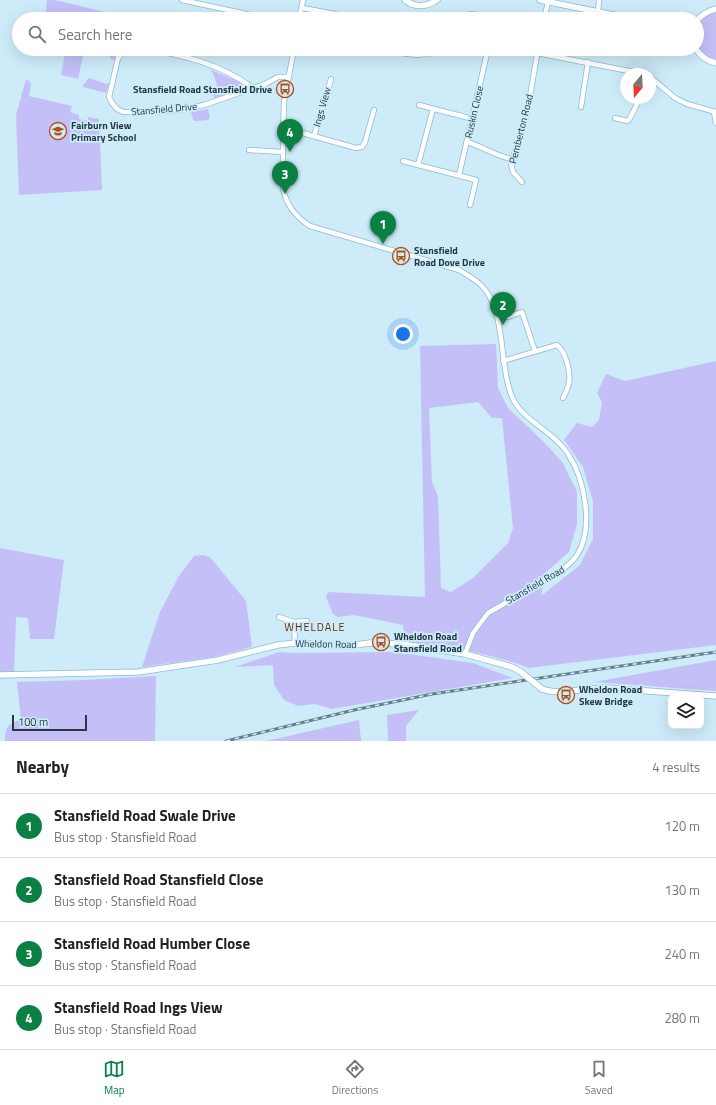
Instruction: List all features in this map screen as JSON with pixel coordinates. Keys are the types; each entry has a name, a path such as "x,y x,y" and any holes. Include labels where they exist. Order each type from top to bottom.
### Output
{"street":[{"path":"182,0 237,12"},
{"path":"301,12 303,0"},
{"path":"405,0 419,6 430,4 437,0"},
{"path":"540,0 598,12 599,0"},
{"path":"546,12 548,2"},
{"path":"302,8 324,12"},
{"path":"704,14 709,10 716,9"},
{"name":"Stansfield Drive","path":"120,56 118,58 109,97 112,104 123,112 153,112 204,106 278,77 288,77"},
{"path":"182,56 209,63 240,78 253,88"},
{"name":"Stansfield Road","path":"292,56 284,102 282,180 284,197 292,211 310,226 460,270 483,287 489,297 496,316 503,361 513,399 521,411 557,441 568,454 577,470 587,516 586,532 577,555 559,572 488,613 473,633 465,654"},
{"name":"Ruskin Close","path":"459,175 486,56"},
{"name":"Pemberton Road","path":"522,182 513,172 511,164 526,114 537,56"},
{"path":"561,56 620,69"},
{"path":"701,56 706,60 716,63"},
{"path":"581,108 588,62"},
{"name":"Ings View","path":"314,136 331,79"},
{"path":"656,82 675,98 687,104 715,112 716,123"},
{"path":"615,118 627,121 629,120 637,104"},
{"path":"419,105 473,119"},
{"path":"418,165 433,109"},
{"name":"Ings View","path":"283,131 299,132 356,148 362,147 374,110"},
{"path":"467,142 475,144 501,157 512,159"},
{"path":"249,150 283,152"},
{"path":"403,161 476,180 470,205"},
{"path":"508,317 522,312 535,351"},
{"path":"503,361 557,345 561,348 568,367 570,381 563,398"},
{"path":"279,617 294,622 307,621"},
{"path":"294,622 295,643"},
{"name":"Wheldon Road","path":"0,675 138,672 218,660 278,645 295,643 347,646 370,643 402,644 465,654 512,667 546,691 557,692 602,687 716,696"}],"shaded area":[{"path":"47,0 55,0 104,12 46,12"},
{"path":"716,11 716,61 707,58 704,54 704,17"},
{"path":"65,56 83,56 78,79 61,75"},
{"path":"110,56 115,56 114,60 110,59"},
{"path":"211,70 240,82 242,84 241,89 215,98 213,95 217,89 217,86"},
{"path":"89,78 107,84 109,83 106,93 83,87"},
{"path":"26,79 31,84 29,96 72,106 70,112 79,115 79,119 88,121 88,117 99,119 102,190 19,195 16,115"},
{"path":"208,109 210,117 208,120 193,120 191,112"},
{"path":"496,344 498,388 508,408 543,441 563,463 577,492 577,524 569,552 545,573 541,596 580,565 593,539 593,502 583,467 564,440 577,423 592,427 599,420 602,402 597,393 606,374 625,381 716,361 716,645 529,668 483,654 405,641 403,625 354,615 338,617 333,614 326,597 328,592 425,597 420,346","holes":["478,402 492,418 502,418 513,528 508,543 473,578 451,592 441,588 438,496 432,482 429,408"]},
{"path":"0,548 64,560 54,639 30,639 28,618 16,617 14,673 0,672"},
{"path":"203,555 210,557 246,601 252,647 213,657 142,667 160,612 179,576 194,556"},
{"path":"279,652 394,652 473,663 513,678 332,709 315,704 298,706 284,700 274,685 273,665 235,667"},
{"path":"716,660 716,691 594,682"},
{"path":"156,676 155,741 5,741 5,733 10,724 21,720 17,682"},
{"path":"419,710 406,726 406,741 388,741 387,715"},
{"path":"359,720 361,741 266,741"}],"railway":[{"path":"226,741 354,710 432,694 716,652"}],"place":[{"name":"Stansfield Road Stansfield Drive","path":"285,89"},
{"name":"Fairburn View Primary School","path":"58,131"},
{"name":"Stansfield Road Ings View","path":"290,152"},
{"name":"Stansfield Road Humber Close","path":"285,194"},
{"name":"Stansfield Road Swale Drive","path":"383,244"},
{"name":"Stansfield Road Dove Drive","path":"401,256"},
{"name":"Stansfield Road Stansfield Close","path":"503,325"},
{"name":"Wheldon Road Stansfield Road","path":"381,642"},
{"name":"Wheldon Road Skew Bridge","path":"566,695"}],"district":[{"name":"WHELDALE","path":"315,627"}]}
